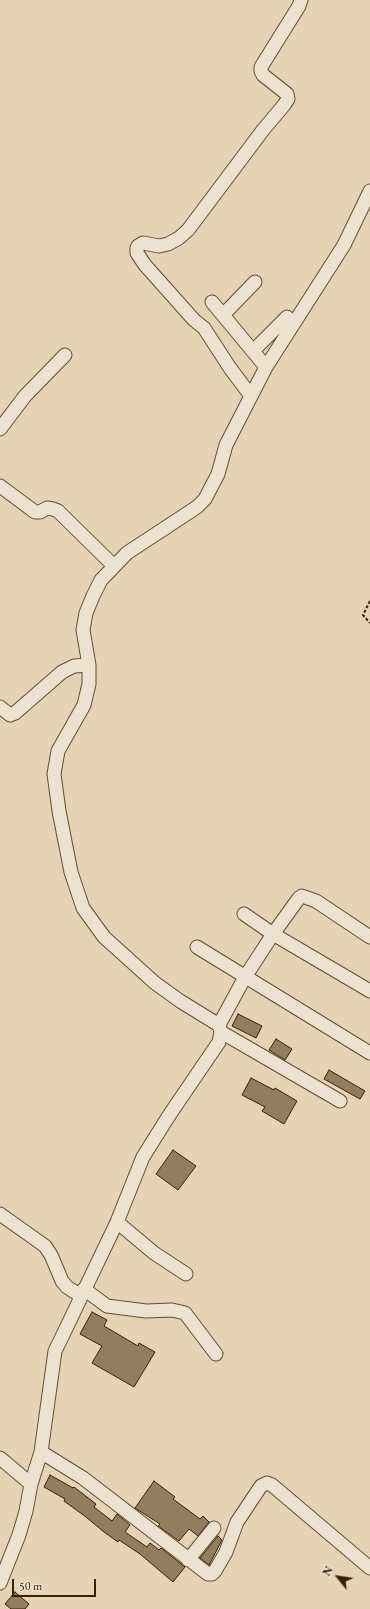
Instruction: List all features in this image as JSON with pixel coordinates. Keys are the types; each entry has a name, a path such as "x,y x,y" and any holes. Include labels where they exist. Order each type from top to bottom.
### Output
{"street":[{"path":"251,396 230,368 204,328 194,320 145,265 137,252 137,248 143,243 159,246 168,244 179,238 188,230 288,99 287,94 263,75 261,67 299,6 301,0"},
{"path":"340,1100 220,1028 180,1001 155,983 104,937 83,908 71,872 59,812 54,774 58,751 84,704 90,684 89,665 83,630 86,613 101,580 126,553 197,507 205,499 218,474 226,445 266,367 344,245 370,191"},
{"path":"223,315 255,282"},
{"path":"212,302 266,367"},
{"path":"253,351 287,317"},
{"path":"0,429 25,396 65,355"},
{"path":"0,486 36,512 40,512 47,508 58,511 114,566"},
{"path":"0,707 6,713 13,714 62,672 74,666 89,665"},
{"path":"0,1583 19,1535 26,1511 31,1484 41,1452 56,1351 117,1222 143,1157 219,1042 220,1028 245,976 298,898 302,896 316,901 370,936"},
{"path":"244,914 273,934 370,991"},
{"path":"197,947 370,1052"},
{"path":"0,1214 44,1246 51,1255 62,1281 67,1287 83,1292 107,1306 146,1311 172,1310 185,1313 216,1354"},
{"path":"117,1222 154,1253 186,1274"},
{"path":"41,1452 83,1478 208,1574 212,1574 215,1571 226,1552 237,1522 257,1491 261,1486 267,1483 272,1485 370,1568"},
{"path":"0,1458 31,1484"},
{"path":"188,1560 214,1528"}],"path":[{"path":"370,600 363,615 370,623"}],"building":[{"path":"238,1014 262,1026 256,1038 232,1026"},
{"path":"276,1039 292,1049 285,1060 269,1050"},
{"path":"329,1070 365,1091 360,1099 324,1079"},
{"path":"251,1078 274,1090 275,1088 297,1101 284,1124 262,1111 265,1107 242,1095"},
{"path":"173,1150 196,1166 178,1190 156,1174"},
{"path":"92,1312 107,1320 104,1326 138,1346 139,1343 155,1352 134,1387 92,1363 102,1346 80,1334"},
{"path":"50,1475 73,1488 74,1487 96,1504 94,1507 112,1521 117,1514 130,1525 125,1532 147,1547 150,1543 159,1550 161,1548 185,1567 173,1582 140,1554 119,1540 118,1542 64,1501 65,1499 44,1487"},
{"path":"154,1481 175,1497 173,1499 200,1519 203,1516 209,1522 198,1536 189,1529 179,1541 158,1526 160,1524 135,1508"},
{"path":"218,1536 222,1540 209,1565 200,1558"},
{"path":"15,1592 29,1604 25,1609 11,1609 5,1604"}]}
